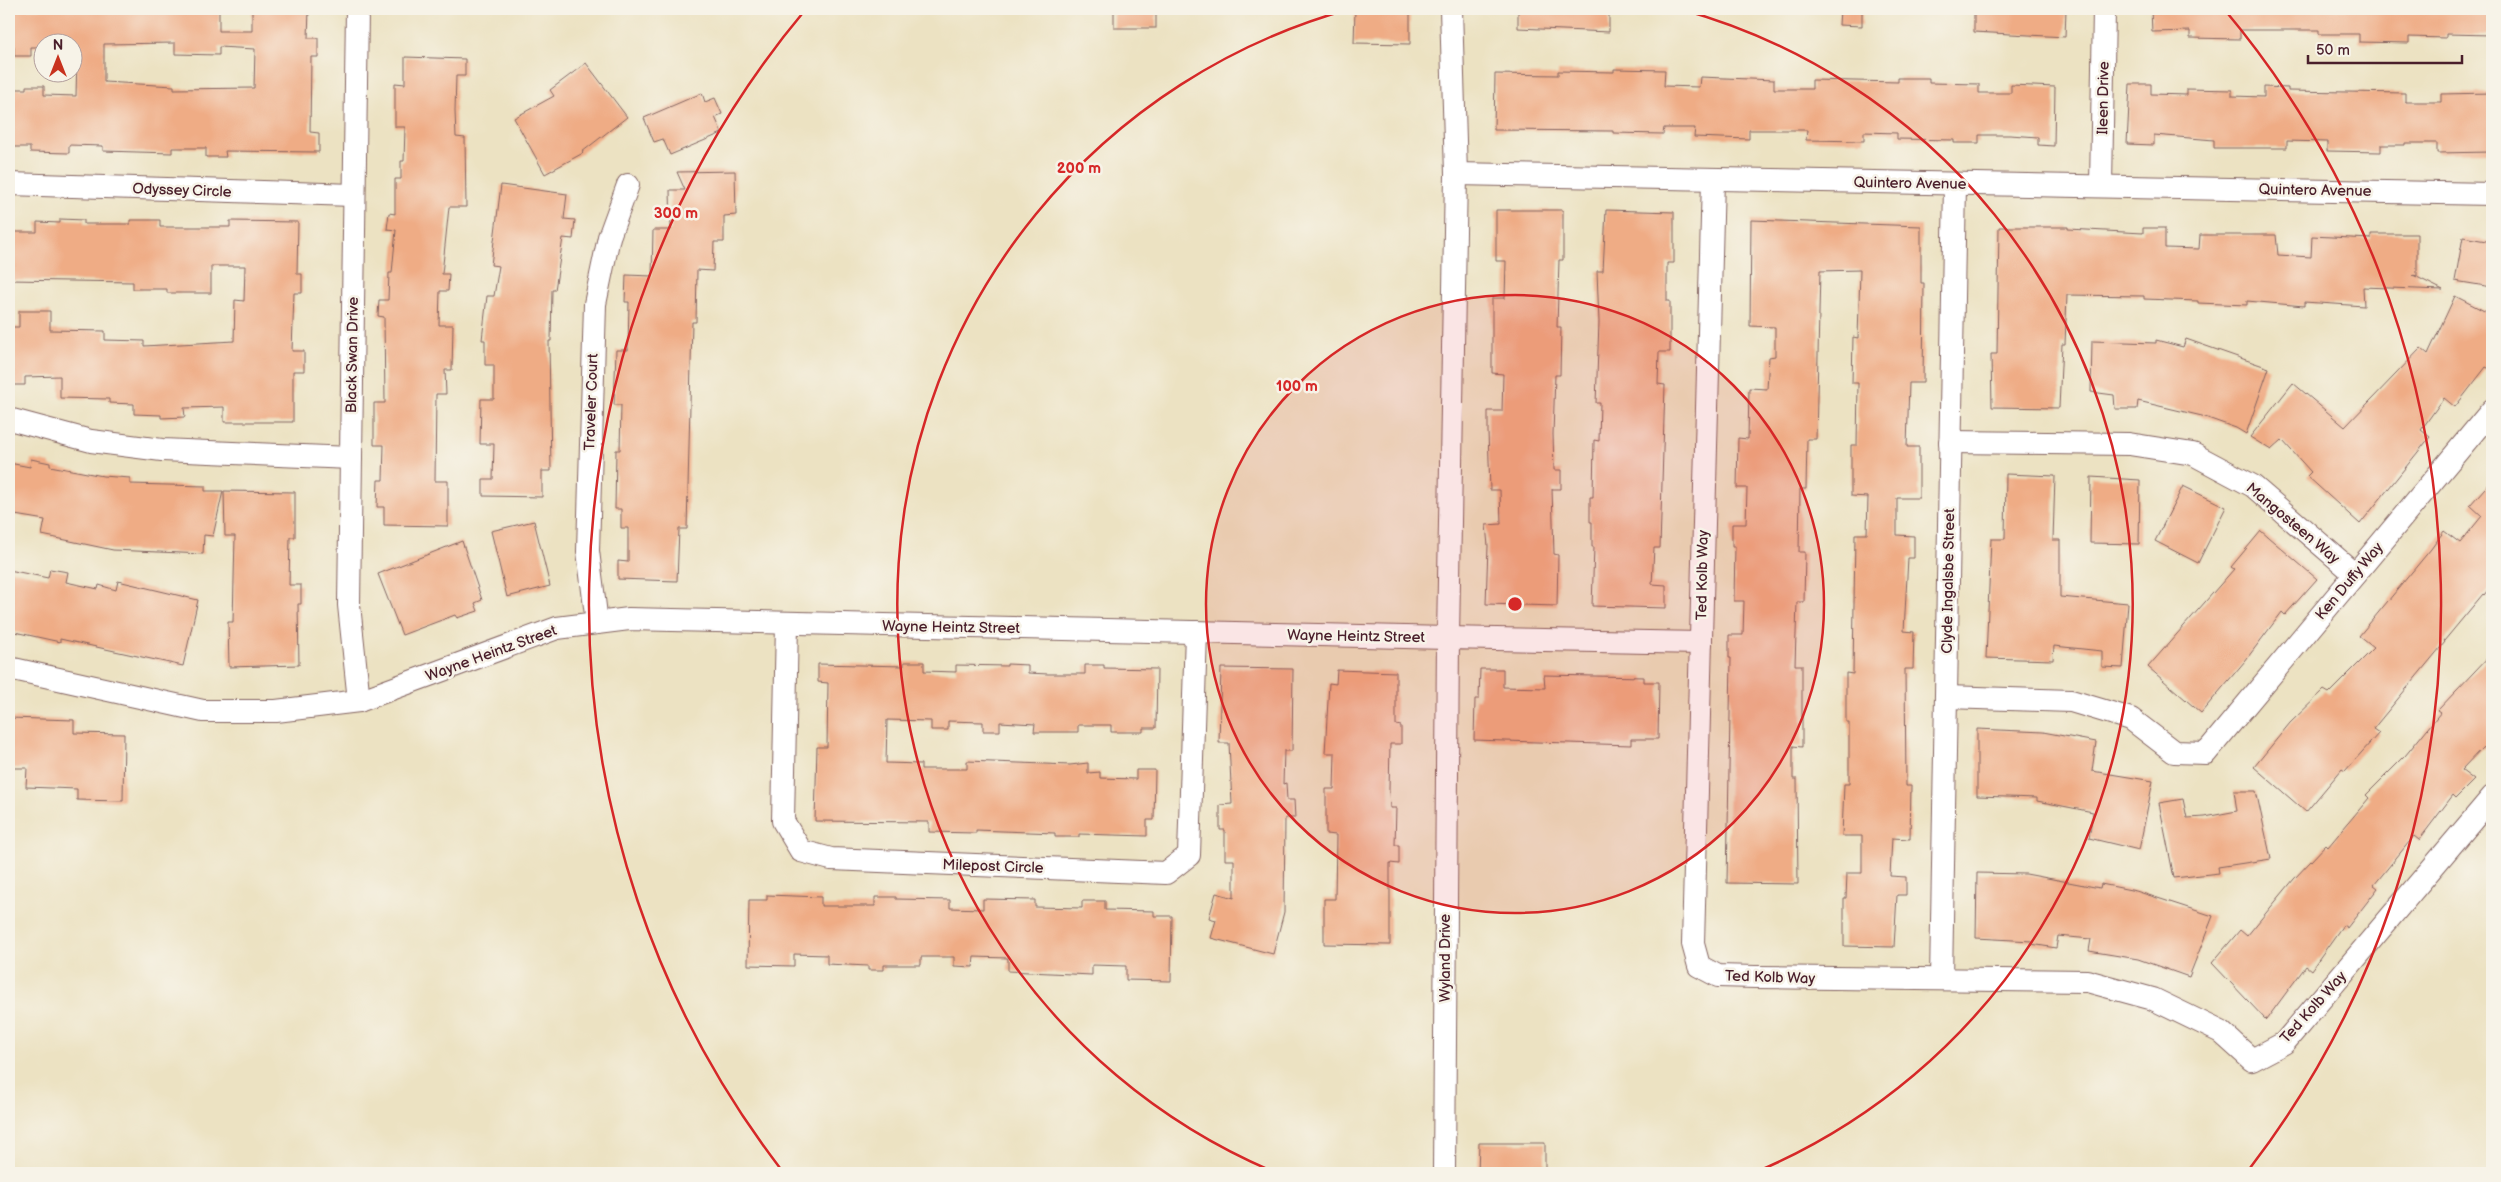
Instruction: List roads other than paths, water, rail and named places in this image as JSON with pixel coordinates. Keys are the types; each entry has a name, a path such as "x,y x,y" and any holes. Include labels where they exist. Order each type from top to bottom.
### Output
{"street":[{"name":"Black Swan Drive","path":"357,9 349,605 359,701"},
{"path":"1448,638 1456,174 1451,46 1452,9"},
{"name":"Ileen Drive","path":"2102,186 2104,9"},
{"name":"Quintero Avenue","path":"1456,174 2492,194"},
{"name":"Ted Kolb Way","path":"1713,179 1693,944 1700,966 1718,976 2087,981 2153,999 2222,1032 2252,1060 2284,1043 2492,798"},
{"name":"Odyssey Circle","path":"9,184 354,195"},
{"name":"Clyde Ingalsbe Street","path":"1941,979 1955,184"},
{"name":"Traveler Court","path":"597,623 588,551 595,304 609,237 628,185"},
{"name":"Ken Duffy Way","path":"1946,697 2071,701 2131,719 2174,752 2206,753 2492,410"},
{"path":"9,419 90,441 162,450 351,458"},
{"name":"Mangosteen Way","path":"1950,442 2129,444 2193,454 2253,486 2355,574"},
{"name":"Wayne Heintz Street","path":"9,668 203,711 276,711 359,701 557,628 629,619 1701,643"},
{"name":"Milepost Circle","path":"787,623 783,821 801,851 831,859 1166,873 1189,855 1196,632"},
{"name":"Wyland Drive","path":"1444,1173 1448,638"}]}
